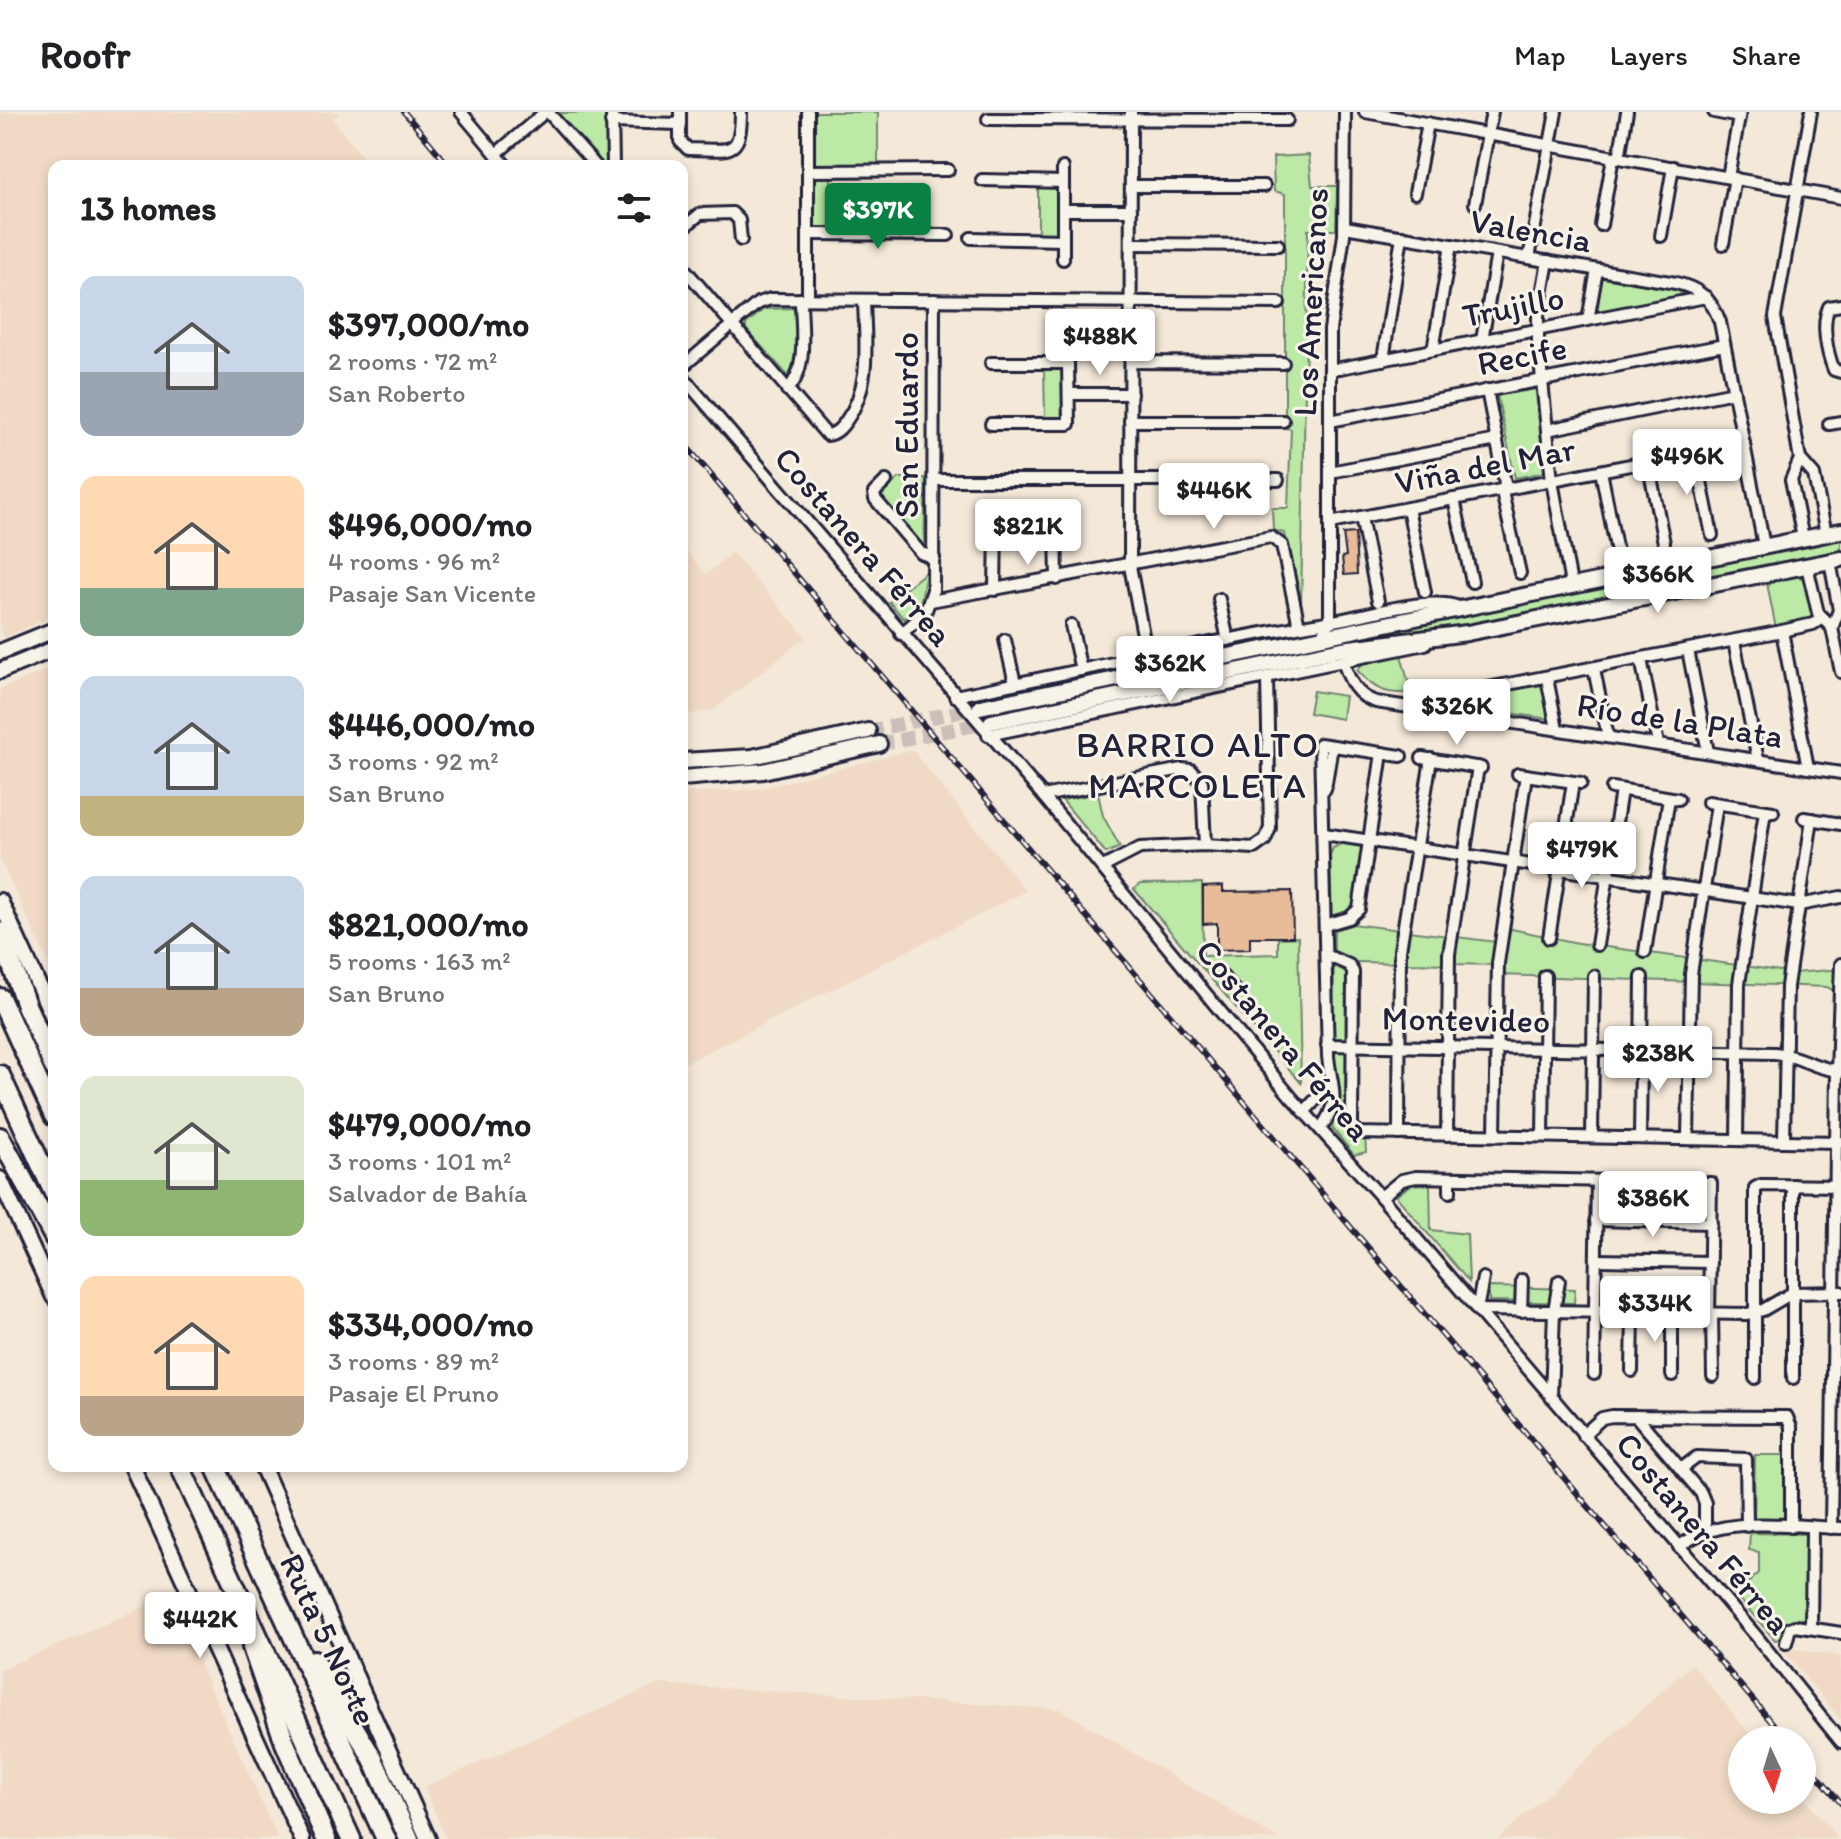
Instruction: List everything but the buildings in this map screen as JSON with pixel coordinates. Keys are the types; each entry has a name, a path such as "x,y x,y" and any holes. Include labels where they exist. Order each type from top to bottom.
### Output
{"highway":[{"path":"0,932 26,1005 48,1054"},
{"path":"0,998 48,1103"},
{"path":"0,1075 48,1180"},
{"path":"0,1137 48,1226"},
{"name":"Ruta 5 Norte","path":"183,1472 351,1839"},
{"name":"Ruta 5 Norte","path":"218,1472 386,1839"},
{"path":"233,1583 277,1721 326,1839"},
{"path":"280,1607 360,1736 409,1839"}],"main road":[{"path":"980,707 1834,532"},
{"path":"989,728 1342,649 1467,633 1836,560"},
{"path":"1533,592 1539,619"},
{"path":"1462,608 1467,633"},
{"path":"0,652 48,632"},
{"path":"0,671 48,651"},
{"path":"688,761 765,755 868,731"},
{"path":"688,777 763,771 879,744"},
{"path":"0,901 48,1006"},
{"path":"0,1179 48,1284"},
{"path":"135,1472 302,1839"},
{"path":"265,1472 428,1839"}],"street":[{"path":"461,112 501,160"},
{"path":"496,154 546,112 590,160"},
{"path":"613,160 612,117 680,118 680,141 688,149 730,149 736,145 741,133 741,112"},
{"path":"787,390 800,368 808,234 808,112"},
{"name":"Los Americanos","path":"1330,622 1330,370 1332,305 1345,227 1345,112"},
{"path":"1365,112 1841,198"},
{"path":"1475,204 1492,112"},
{"path":"1529,258 1556,112"},
{"path":"1601,225 1627,112"},
{"path":"1714,112 1740,114 1723,244"},
{"path":"1811,112 1775,326 1800,459 1814,475 1834,532"},
{"path":"1131,116 1130,566 1147,656"},
{"path":"988,119 1201,116 1287,120"},
{"path":"1415,193 1428,123"},
{"path":"1661,236 1673,167"},
{"path":"1063,168 1063,259"},
{"path":"808,171 948,170"},
{"path":"982,180 1063,182"},
{"path":"1131,186 1264,186"},
{"path":"1063,210 1131,210"},
{"path":"688,224 700,214 732,213 739,220 741,240"},
{"name":"Valencia","path":"1345,227 1684,285 1706,297"},
{"path":"808,234 948,235"},
{"path":"1383,360 1402,236"},
{"path":"971,238 1063,240"},
{"path":"1131,244 1278,245"},
{"path":"1433,350 1451,245"},
{"path":"1482,340 1497,253"},
{"path":"1548,261 1537,330 1552,481 1571,584"},
{"path":"1588,320 1597,270"},
{"path":"688,273 787,390 830,435 835,434 850,414 862,387 865,366 864,300"},
{"path":"1706,297 1717,314 1764,546"},
{"name":"Trujillo","path":"1330,370 1706,297"},
{"path":"688,362 766,300 1279,303"},
{"name":"San Eduardo","path":"931,601 934,558 934,300"},
{"path":"1838,371 1825,318 1829,307 1841,305"},
{"name":"Recife","path":"1330,421 1724,345"},
{"path":"1131,362 1283,363"},
{"path":"991,363 1068,363 1069,394 1069,424 991,424"},
{"name":"Costanera Férrea","path":"688,383 955,696 989,728 1305,1111 1679,1547 1841,1742"},
{"path":"1487,390 1520,573"},
{"path":"1547,430 1734,392"},
{"path":"1069,394 1131,394"},
{"path":"1130,421 1283,421"},
{"path":"1829,424 1841,422"},
{"path":"1330,472 1497,440"},
{"name":"Viña del Mar","path":"1330,523 1744,443"},
{"path":"1695,452 1712,535"},
{"path":"1800,459 1791,480 1803,538"},
{"path":"1648,462 1664,543"},
{"path":"1601,471 1617,552"},
{"path":"934,480 1278,480"},
{"path":"886,481 874,493 875,499 921,553 934,558"},
{"path":"1454,499 1472,582"},
{"path":"1408,508 1425,592"},
{"path":"1361,517 1378,601"},
{"path":"995,590 996,526"},
{"path":"1056,529 1057,579"},
{"path":"901,634 921,618 931,601 1130,566 1268,537 1278,539 1284,548 1299,626"},
{"path":"1832,628 1840,616 1836,560"},
{"path":"1807,566 1821,619 1832,628 1841,672"},
{"path":"1219,599 1228,640"},
{"path":"955,696 1299,626 1445,603 1462,608"},
{"path":"1430,709 1446,696 1734,641 1813,624 1821,619"},
{"path":"1321,636 1330,622"},
{"path":"1071,625 1081,670"},
{"path":"1782,631 1808,768"},
{"path":"989,728 1267,677 1417,646 1448,634"},
{"path":"1005,640 1015,683"},
{"path":"1734,641 1758,760"},
{"path":"1688,650 1708,752"},
{"path":"1641,659 1658,744"},
{"name":"Río de la Plata","path":"1343,661 1355,688 1366,698 1841,773"},
{"path":"1594,669 1608,737"},
{"path":"1103,867 1140,848 1205,845 1254,848 1265,840 1269,832 1267,677"},
{"path":"1547,678 1557,729"},
{"path":"1321,1128 1334,1106 1327,1045 1323,794 1326,745 1401,756"},
{"path":"1325,925 1349,918 1359,909 1382,753"},
{"path":"1399,1134 1400,950 1426,758 1481,768 1448,961 1447,1135"},
{"path":"1043,796 1182,769 1191,770 1202,782 1205,845"},
{"path":"1495,1135 1499,955 1522,774 1577,783 1549,938"},
{"path":"1597,945 1616,789 1673,798 1645,952"},
{"path":"1688,1139 1691,974 1712,803 1769,812 1739,984 1737,1140"},
{"path":"1784,1141 1787,986 1808,819 1841,824"},
{"path":"1324,834 1799,905 1841,897"},
{"path":"1326,955 1352,970 1354,1131 1838,1142"},
{"path":"1679,1547 1718,1527 1836,1528 1841,964"},
{"path":"1543,1136 1545,976"},
{"path":"1592,1137 1594,976"},
{"path":"1640,1138 1642,977"},
{"name":"Montevideo","path":"1327,1045 1786,1054 1839,1071"},
{"path":"1305,1111 1330,1084"},
{"path":"1450,1178 1450,1192"},
{"path":"1486,1193 1487,1178"},
{"path":"1381,1197 1405,1179 1711,1183 1713,1376"},
{"path":"1524,1193 1525,1179"},
{"path":"1561,1180 1561,1194"},
{"path":"1594,1374 1597,1181"},
{"path":"1793,1185 1793,1378"},
{"path":"1755,1378 1756,1186 1839,1186"},
{"path":"1596,1220 1711,1223"},
{"path":"1596,1260 1710,1262"},
{"path":"1483,1278 1477,1310 1753,1313 1792,1293 1838,1292"},
{"path":"1521,1311 1522,1280"},
{"path":"1551,1397 1554,1311 1559,1281"},
{"path":"1632,1371 1633,1313"},
{"path":"1672,1313 1672,1375"},
{"path":"1636,1416 1703,1496 1705,1531"},
{"path":"1583,1435 1602,1418 1787,1417 1791,1427 1791,1527"},
{"path":"1681,1469 1697,1457 1746,1459 1747,1526"},
{"path":"1811,1628 1812,1528"},
{"path":"1786,1643 1792,1627 1841,1633"}],"shaded area":[{"path":"0,112 340,112 332,119 365,160 48,160 48,618 4,638 0,630"},
{"path":"688,553 706,574 732,553 806,637 713,710 688,714"},
{"path":"48,669 48,961 0,859 0,689"},
{"path":"912,750 1026,891 688,1062 688,793 759,789"},
{"path":"169,1596 278,1839 0,1839 0,1670"},
{"path":"1780,1646 1841,1657 1841,1720"},
{"path":"1692,1664 1743,1726 1728,1726 1728,1814 1816,1813 1838,1839 1498,1839"},
{"path":"658,1684 1059,1709 1278,1839 446,1839 424,1787"}],"green space":[{"path":"611,112 611,160 596,160 557,113"},
{"path":"814,112 878,112 878,167 831,167 831,230 813,230"},
{"path":"1309,155 1312,186 1337,186 1336,230 1308,230 1301,607 1284,533 1273,530 1272,508 1288,508 1291,429 1285,428 1285,194 1274,191 1273,157"},
{"path":"1038,188 1057,188 1058,236 1038,236"},
{"path":"1602,277 1675,289 1687,297 1597,313"},
{"path":"796,308 796,358 789,377 746,329 746,324 764,309"},
{"path":"1063,367 1064,417 1045,418 1044,368"},
{"path":"1538,389 1545,472 1515,478 1497,395"},
{"path":"899,478 926,478 924,549 879,497"},
{"path":"1841,535 1841,552 1354,647 1348,634"},
{"path":"926,572 920,605 904,619 889,602"},
{"path":"1798,576 1806,581 1814,618 1776,629 1767,583"},
{"path":"1401,655 1411,692 1394,693 1380,689 1357,670 1364,662"},
{"path":"1542,685 1550,719 1444,704 1458,699"},
{"path":"1313,691 1345,696 1342,719 1309,713"},
{"path":"1098,793 1103,816 1120,847 1106,853 1062,800"},
{"path":"1343,843 1362,847 1355,913 1332,920 1330,855 1333,848"},
{"path":"1202,883 1203,956 1278,954 1278,938 1298,937 1301,1083 1134,889 1140,884"},
{"path":"1344,923 1504,943 1507,928 1578,943 1794,973 1841,969 1841,995 1827,987 1501,975 1499,965 1356,962 1349,972 1350,1133 1365,1137 1366,1152 1354,1155 1332,1128 1338,1109 1333,1057 1334,927"},
{"path":"1412,1184 1430,1184 1431,1230 1467,1234 1469,1282 1396,1196"},
{"path":"1489,1287 1575,1289 1574,1303 1489,1301"},
{"path":"1755,1455 1789,1455 1788,1520 1754,1520"},
{"path":"1750,1533 1809,1534 1807,1618 1792,1621 1786,1638 1775,1640 1735,1594 1759,1573 1759,1552 1749,1550"}],"tunnel":[{"path":"868,731 980,707"},
{"path":"879,744 991,722"}],"railway":[{"path":"404,112 444,160"},
{"path":"688,448 1775,1726"},
{"path":"1816,1774 1841,1803"}],"district":[{"name":"BARRIO ALTO MARCOLETA","path":"1198,764"}]}
